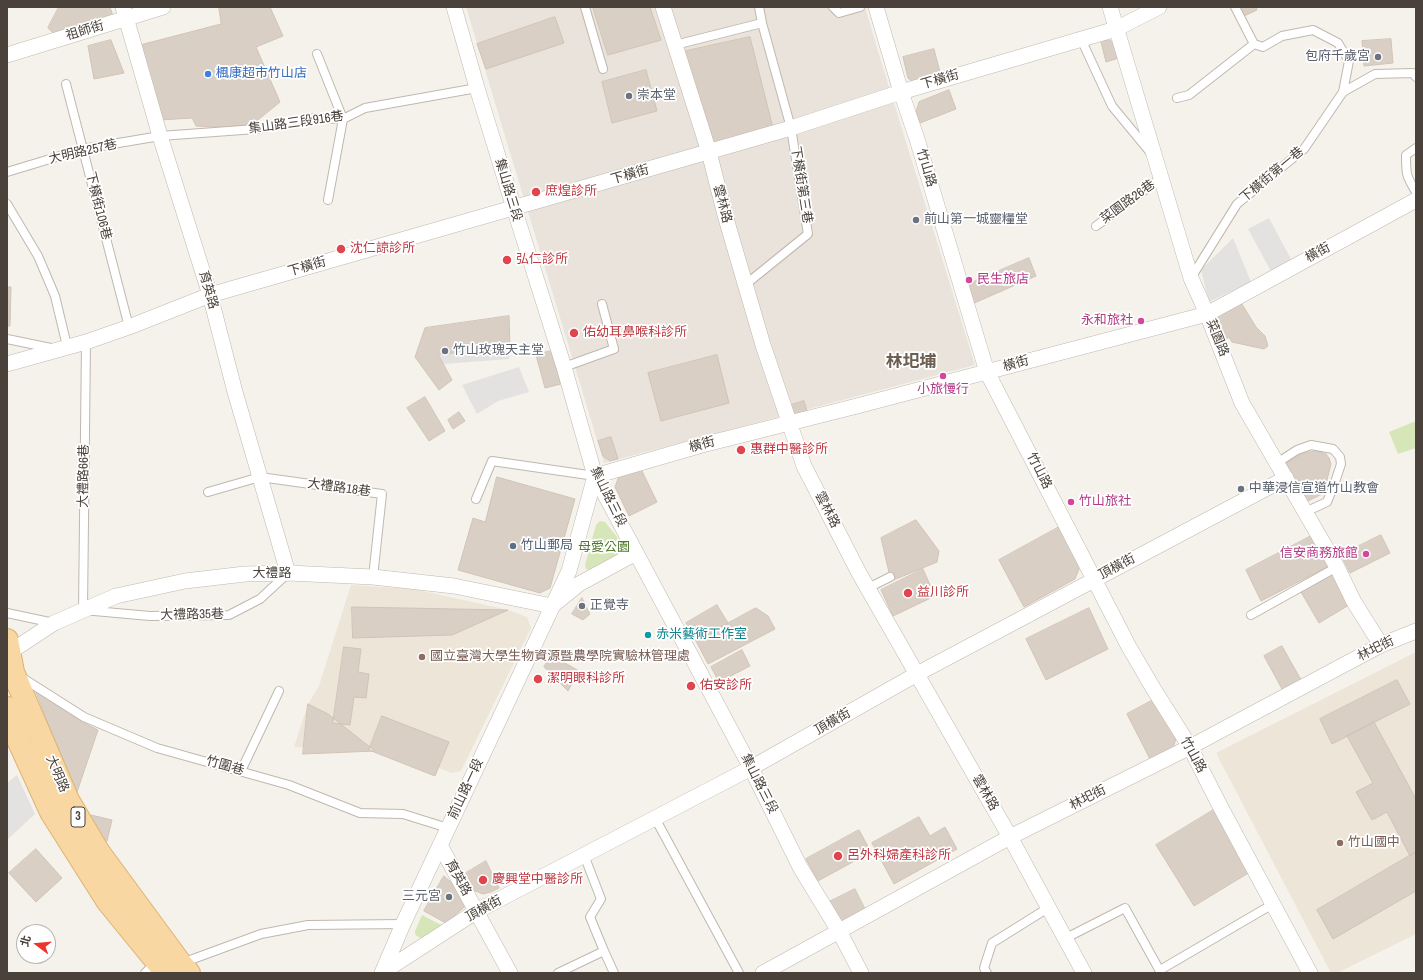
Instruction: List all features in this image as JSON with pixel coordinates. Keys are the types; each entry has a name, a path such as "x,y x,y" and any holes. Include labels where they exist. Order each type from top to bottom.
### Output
{"main road":[{"name":"大明路","path":"9,655 68,800 168,969"},
{"name":"大明路","path":"7,708 19,742 51,812 108,902 168,969"}],"street":[{"name":"祖師街","path":"7,55 124,12 163,7"},
{"name":"集山路三段","path":"454,7 477,88 564,367 595,476 751,768 800,867 839,931 860,973"},
{"name":"雲林路","path":"664,7 709,152 725,215 763,345 804,466 868,588 1010,837 1064,939 1084,973"},
{"name":"竹山路","path":"876,7 901,92 918,139 987,372 1141,667 1190,747 1310,973"},
{"name":"菜園路","path":"1110,7 1191,278 1207,314 1242,404 1337,567 1354,602 1382,645"},
{"name":"下橫街","path":"7,364 86,342 129,327 210,295 791,128 901,92 1116,29 1159,7"},
{"name":"育英路","path":"124,12 160,136 210,295 235,392 288,573"},
{"name":"橫街","path":"595,476 702,445 1207,314 1416,200"},
{"name":"前山路一段","path":"383,972 403,924 569,571 595,476"},
{"name":"頂橫街","path":"383,972 477,912 751,768 916,674 1286,478"},
{"name":"前山路一段","path":"552,606 579,584 636,554"},
{"name":"大禮路","path":"9,655 54,623 116,596 185,581 245,574 288,573 373,577 454,586 552,606"},
{"name":"林圯街","path":"764,973 1010,837 1190,747 1382,645 1416,631"},
{"name":"育英路","path":"440,846 510,973"}],"lane":[{"path":"585,7 603,69"},
{"path":"759,7 791,128"},
{"path":"834,7 839,13 860,7"},
{"path":"1235,7 1254,44"},
{"path":"675,45 762,23"},
{"name":"下橫街第一巷","path":"1177,98 1189,95 1254,44 1263,46 1282,36 1313,30 1338,43 1349,61 1342,92 1304,149 1237,204 1191,278"},
{"path":"1081,39 1112,106 1155,159"},
{"path":"317,54 343,119 328,200"},
{"path":"1342,92 1375,74 1413,73 1416,77"},
{"name":"下橫街106巷","path":"66,84 129,327"},
{"name":"集山路三段916巷","path":"160,136 256,129 315,118 343,119 365,108 477,88"},
{"name":"下橫街第三巷","path":"745,285 808,234 791,128"},
{"name":"大明路257巷","path":"7,172 83,149 160,136"},
{"path":"1416,148 1406,155 1406,166 1408,178 1416,192"},
{"name":"菜園路26巷","path":"1096,226 1161,178"},
{"path":"7,204 38,256 55,296 61,348 7,339"},
{"path":"564,367 614,349 602,304"},
{"name":"大禮路66巷","path":"83,610 86,342"},
{"path":"1277,462 1297,450 1311,445 1333,449 1340,457 1340,464 1334,485 1327,502 1305,512"},
{"path":"476,499 492,461 595,476"},
{"path":"208,492 260,477"},
{"name":"大禮路18巷","path":"260,477 382,494 373,577"},
{"path":"1251,615 1337,567"},
{"name":"大禮路35巷","path":"83,610 150,616 229,615 260,599 288,573"},
{"path":"868,588 890,577"},
{"path":"7,613 54,623"},
{"name":"竹圍巷","path":"9,655 84,717 157,748 289,785 360,813 403,814 448,828"},
{"path":"241,771 279,691"},
{"path":"655,818 739,973"},
{"path":"584,855 601,899 590,917 614,973"},
{"path":"1064,939 1125,908 1161,972 1273,904"},
{"path":"987,973 984,968 992,943 1048,908"},
{"path":"168,969 261,934 308,925 403,924"},
{"path":"558,973 604,952"}],"shaded area":[{"path":"466,7 865,7 975,365 604,463"},
{"path":"1269,218 1293,263 1273,275 1248,229"},
{"path":"1233,238 1251,282 1209,302 1201,270"},
{"path":"510,349 509,359 444,364 438,354"},
{"path":"519,367 529,392 498,401 477,414 462,385"},
{"name":"國立臺灣大學生物資源暨農學院實驗林管理處","path":"351,585 414,589 508,610 527,617 531,628 461,771 451,773 432,765 375,751 294,747 308,704 319,686"},
{"name":"竹山國中","path":"1416,652 1416,934 1337,973 1331,973 1216,753"},
{"path":"17,775 35,814 7,840 7,783"}],"green space":[{"path":"1416,421 1416,448 1398,454 1389,432"},
{"name":"母愛公園","path":"600,521 605,522 617,537 619,551 614,559 590,570 586,569 585,565 596,525"},
{"path":"422,915 443,926 423,938 418,937 415,934 415,931"}],"building":[{"path":"59,7 110,7 113,16 57,37 48,28"},
{"name":"楓康超市竹山店","path":"219,7 270,7 283,36 256,47 280,102 253,124 232,128 196,126 192,118 160,120 140,45 221,24"},
{"path":"593,7 650,7 661,40 608,55"},
{"path":"1237,7 1256,7 1257,10 1242,17"},
{"path":"555,17 564,43 486,69 477,44"},
{"path":"750,37 773,128 712,147 682,52"},
{"name":"包府千歲宮","path":"1391,39 1393,63 1364,66 1362,41"},
{"path":"111,40 124,73 94,79 88,46"},
{"path":"1109,40 1119,45 1122,57 1106,62 1101,42"},
{"path":"934,49 941,76 914,83 908,78 903,57"},
{"name":"崇本堂","path":"646,70 657,111 612,123 602,82"},
{"path":"949,90 956,109 920,123 916,112 919,102"},
{"path":"1029,258 1036,276 972,304 964,286"},
{"path":"7,287 11,287 10,326 7,326"},
{"path":"1240,301 1256,327 1265,336 1268,346 1264,349 1232,342 1229,337 1221,343 1215,316"},
{"name":"竹山玫瑰天主堂","path":"509,316 510,349 438,354 452,380 439,390 415,357 425,328"},
{"path":"551,351 561,384 545,388 536,355"},
{"path":"717,355 729,403 661,421 648,373"},
{"path":"425,397 445,431 429,441 407,408"},
{"path":"804,401 809,418 793,423 788,406"},
{"path":"459,412 465,421 453,429 448,420"},
{"path":"611,437 618,459 610,461 603,456 598,441"},
{"path":"1317,451 1326,454 1331,464 1326,492 1306,502 1286,463 1303,453"},
{"path":"642,471 657,502 629,516 615,487 619,476"},
{"name":"竹山郵局","path":"497,477 575,499 550,588 540,593 458,570 473,518 485,522"},
{"path":"916,520 939,551 937,562 891,581 881,538"},
{"path":"1061,526 1081,564 1075,579 1024,607 999,560"},
{"path":"1315,534 1331,565 1261,601 1246,570"},
{"name":"信安商務旅館","path":"1381,535 1390,553 1350,573 1341,555"},
{"name":"益川診所","path":"923,569 935,596 893,616 881,590"},
{"path":"1336,571 1354,602 1319,623 1301,592"},
{"name":"正覺寺","path":"582,598 590,614 583,620 572,614"},
{"path":"717,605 728,623 696,641 686,623"},
{"path":"352,607 508,610 452,635 353,638"},
{"path":"756,608 768,616 775,629 708,664 696,641"},
{"path":"1089,608 1108,649 1046,680 1026,639"},
{"path":"1282,646 1305,687 1287,698 1264,656"},
{"path":"344,647 361,649 358,672 369,674 366,698 354,697 350,725 333,723"},
{"path":"742,650 750,666 719,682 711,667"},
{"path":"551,655 579,671 568,691 544,667"},
{"path":"1397,680 1410,704 1332,744 1320,719"},
{"path":"35,689 82,722 98,730 76,795"},
{"path":"1155,699 1176,739 1171,753 1152,763 1127,714"},
{"path":"308,704 328,714 375,751 303,754"},
{"path":"382,716 449,742 435,776 369,750"},
{"path":"1374,722 1416,799 1416,852 1410,856 1387,812 1372,820 1356,792 1373,783 1347,736"},
{"path":"1220,806 1255,869 1194,906 1156,845"},
{"path":"91,815 112,820 107,841"},
{"path":"919,817 930,836 945,827 957,849 894,884 872,843"},
{"name":"呂外科婦產科診所","path":"859,830 871,852 818,881 806,859"},
{"path":"36,849 62,878 36,902 9,873"},
{"path":"1416,852 1416,891 1333,939 1317,910"},
{"name":"慶興堂中醫診所","path":"486,861 499,888 483,894 475,891 466,873"},
{"name":"三元宮","path":"444,876 462,892 469,903 446,923 424,911"},
{"path":"855,889 868,915 841,929 827,903"}],"place":[{"name":"包府千歲宮","path":"1378,57"},
{"name":"楓康超市竹山店","path":"208,74"},
{"name":"崇本堂","path":"629,96"},
{"name":"庶煌診所","path":"536,192"},
{"name":"前山第一城靈糧堂","path":"916,220"},
{"name":"沈仁諒診所","path":"341,249"},
{"name":"弘仁診所","path":"507,260"},
{"name":"民生旅店","path":"969,280"},
{"name":"永和旅社","path":"1141,321"},
{"name":"佑幼耳鼻喉科診所","path":"574,333"},
{"name":"竹山玫瑰天主堂","path":"445,351"},
{"name":"小旅慢行","path":"943,376"},
{"name":"惠群中醫診所","path":"741,450"},
{"name":"中華浸信宣道竹山教會","path":"1241,489"},
{"name":"竹山旅社","path":"1071,502"},
{"name":"竹山郵局","path":"513,546"},
{"name":"信安商務旅館","path":"1366,554"},
{"name":"益川診所","path":"908,593"},
{"name":"正覺寺","path":"582,606"},
{"name":"赤米藝術工作室","path":"648,635"},
{"name":"國立臺灣大學生物資源暨農學院實驗林管理處","path":"422,657"},
{"name":"潔明眼科診所","path":"538,679"},
{"name":"佑安診所","path":"691,686"},
{"name":"竹山國中","path":"1340,843"},
{"name":"呂外科婦產科診所","path":"838,856"},
{"name":"慶興堂中醫診所","path":"483,880"},
{"name":"三元宮","path":"449,897"}],"district":[{"name":"林圯埔","path":"911,362"}]}
